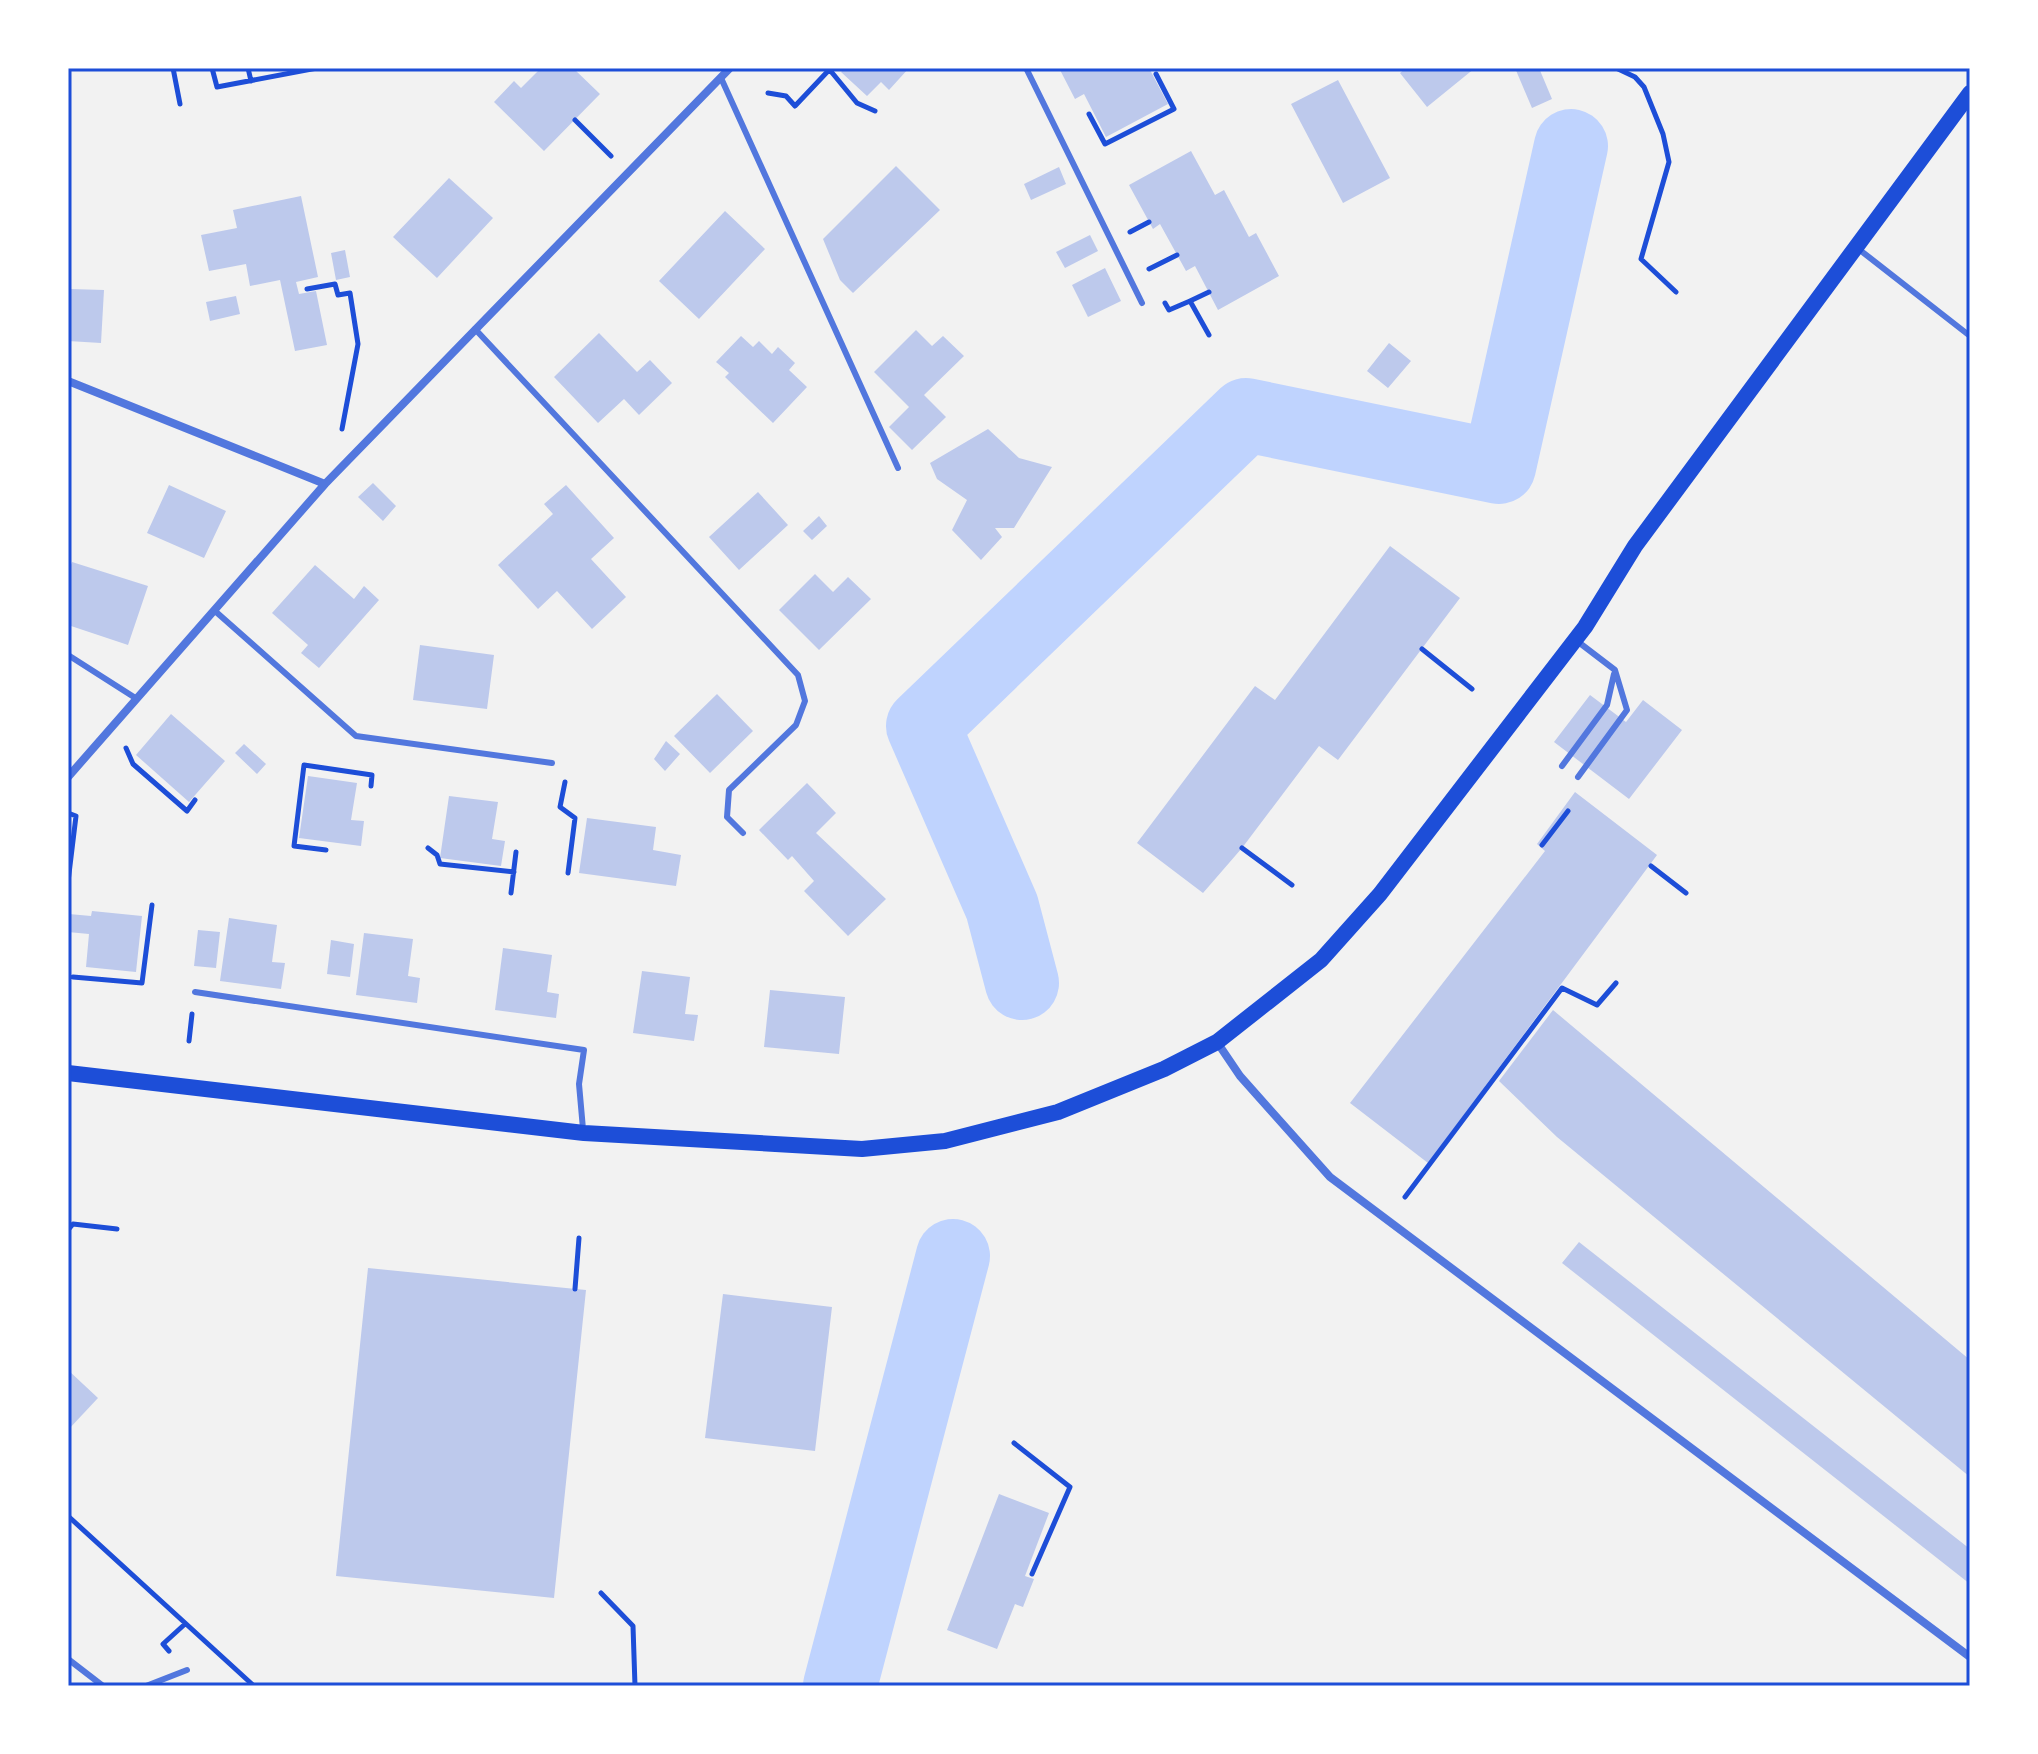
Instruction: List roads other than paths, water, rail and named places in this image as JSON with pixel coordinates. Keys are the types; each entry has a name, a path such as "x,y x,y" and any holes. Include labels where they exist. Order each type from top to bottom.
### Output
{"main road":[{"path":"68,1073 584,1133 862,1149 934,1142 1058,1112 1164,1069 1217,1042 1339,944 1575,639 1635,546 1970,93"}],"street":[{"path":"68,777 339,469 730,68"},
{"path":"68,381 325,484"},
{"path":"1217,1042 1240,1076 1330,1177 1970,1657"}],"lane":[{"path":"1026,68 1142,303"},
{"path":"721,78 898,468"},
{"path":"1855,247 1970,336"},
{"path":"475,329 798,675 805,701 796,725 729,790 727,817 743,833"},
{"path":"215,611 356,736 552,763"},
{"path":"1575,639 1615,670 1627,710 1578,777"},
{"path":"68,655 137,699"},
{"path":"1562,766 1607,705 1615,670"},
{"path":"195,992 584,1050 579,1084 584,1133"},
{"path":"68,1659 103,1686"},
{"path":"146,1686 187,1670"}],"waterway":[{"path":"1022,983 1002,907 923,726 1246,415 1499,467 1571,146"},
{"path":"840,1686 953,1256"}]}
